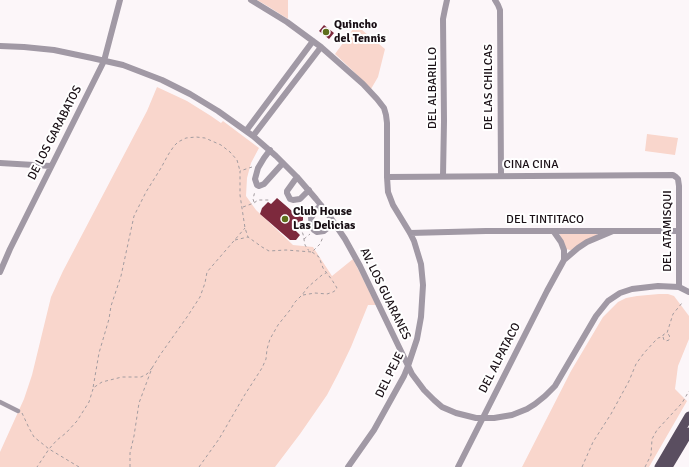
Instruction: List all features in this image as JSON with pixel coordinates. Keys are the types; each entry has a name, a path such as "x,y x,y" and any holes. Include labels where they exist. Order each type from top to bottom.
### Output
{"main road":[{"path":"659,467 689,416"},
{"path":"668,467 689,432"}],"street":[{"name":"DE LOS GARABATOS","path":"0,272 2,259 104,61 120,0"},
{"name":"DEL PEJE","path":"251,0 314,41 352,74 384,108 387,123 388,192 414,241 421,264 423,294 421,317 419,330 408,366 374,430 348,467"},
{"name":"DEL ALBARILLO","path":"443,176 443,19 447,0"},
{"name":"DE LAS CHILCAS","path":"495,0 500,10 501,176"},
{"path":"246,131 314,41"},
{"name":"AV. LOS GUARANES","path":"0,46 41,48 123,65 190,94 218,111 253,136 270,150 309,190 345,239 360,266 412,374 424,390 442,407 462,415 482,419 503,417 519,412 535,404 555,386 596,316 614,296 626,291 658,286 680,288 689,292"},
{"path":"253,136 321,47"},
{"path":"270,150 258,168 255,182 258,185 264,184 283,163"},
{"path":"0,163 51,166"},
{"name":"CINA CINA","path":"387,177 676,176"},
{"name":"DEL ATAMISQUI","path":"676,176 679,182 680,288"},
{"path":"297,177 287,190 290,199 300,199 309,190"},
{"path":"321,205 311,218 312,227 314,230 317,232 324,231 334,223"},
{"name":"DEL TINTITACO","path":"410,233 472,231 679,231"},
{"name":"DEL ALPATACO","path":"458,467 564,260 572,252 587,242 613,231"},
{"name":"DEL ALPATACO","path":"554,232 561,242 564,250 564,260"},
{"path":"564,250 572,252"},
{"path":"680,288 689,298"},
{"path":"0,402 18,411"}],"path":[{"path":"37,467 49,449 77,421 89,402 99,353 122,276 134,216 146,192 168,155 178,142 186,138 196,137 210,140 221,145 230,152 236,160 240,171 240,195 245,228 248,237 262,247 270,251 286,250 312,252 323,239 324,231"},
{"path":"240,171 251,167 258,168"},
{"path":"254,203 253,199 258,185"},
{"path":"243,207 258,200 271,201"},
{"path":"300,227 308,250 319,257 323,268 337,288 336,290 327,294 315,293 302,295"},
{"path":"93,388 102,382 122,377 141,378 147,374 200,297 207,272 245,228"},
{"path":"304,239 314,230"},
{"path":"235,240 248,237"},
{"path":"199,467 219,439 262,368 266,359 266,349 278,325 308,287 326,272"},
{"path":"582,467 593,442 630,381 636,364 658,338 667,333 673,314 682,303"},
{"path":"662,337 666,341 669,340 670,338 667,333"},
{"path":"130,467 130,452 139,402 152,368"},
{"path":"645,467 651,455 652,439 657,430 682,403 689,390"},
{"path":"18,411 23,414 34,437 49,449 79,467"}],"shaded area":[{"path":"257,0 288,0 288,19 269,7"},
{"path":"356,25 385,49 378,77 371,89 335,54"},
{"path":"157,87 187,101 221,123 223,121 259,148 251,163 247,178 246,196 256,210 293,245 313,247 332,276 353,259 376,305 368,305 351,347 327,395 275,467 0,467 0,452 24,399 32,375 51,297 63,271 147,111"},
{"path":"647,134 678,138 675,155 645,151"},
{"path":"600,233 572,250 566,249 560,235 560,234"},
{"path":"659,294 674,296 689,316 689,339 678,366 675,389 687,401 649,467 522,467 571,371 603,317 618,302 626,298"}],"building":[{"name":"Quincho del Tennis","path":"324,25 334,33 329,39 319,31"},
{"name":"Club House Las Delicias","path":"277,198 292,211 293,210 297,214 299,213 303,217 303,220 295,230 300,235 296,240 290,240 260,214 262,208 268,202 271,204"}],"place":[{"name":"Quincho del Tennis","path":"326,32"},
{"name":"Club House Las Delicias","path":"285,219"}]}
